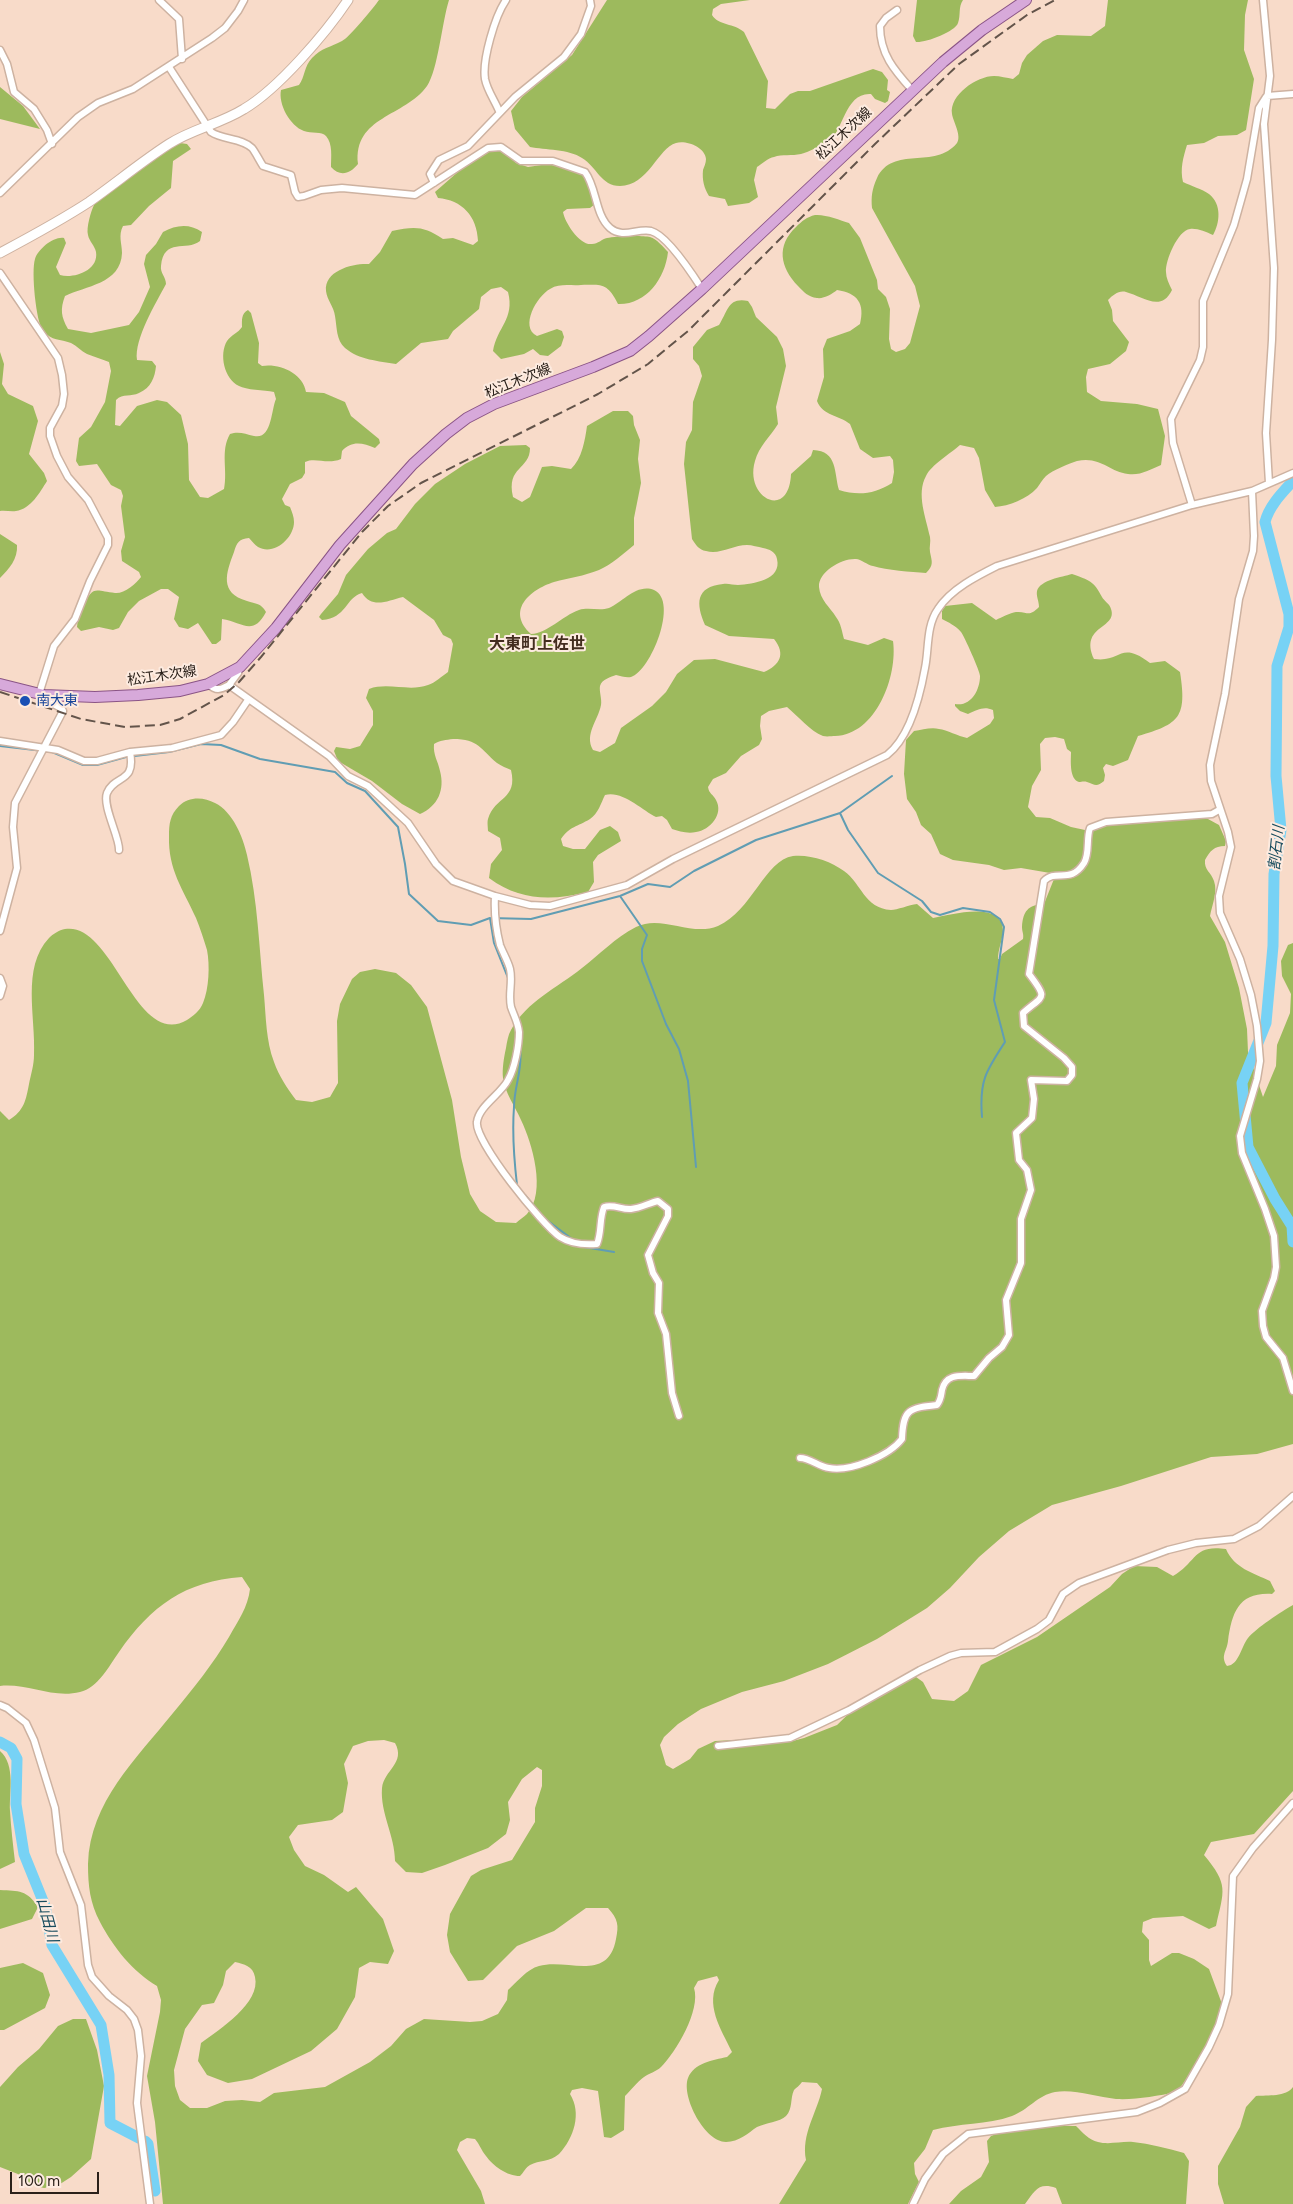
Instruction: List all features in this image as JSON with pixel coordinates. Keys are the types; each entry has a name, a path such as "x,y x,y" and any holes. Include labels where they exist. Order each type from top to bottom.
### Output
{"main road":[{"name":"松江木次線","path":"0,684 42,694 95,697 138,695 180,691 208,684 240,667 276,628 340,545 413,464 446,434 467,418 494,404 630,351 702,289 912,90 964,44 1026,0"}],"street":[{"path":"159,0 179,19 182,59"},
{"path":"0,193 78,117 98,103 133,89 182,59 225,28 244,0"},
{"path":"0,253 71,213 170,143 244,109 258,100 310,48 336,18 348,0"},
{"path":"500,111 486,81 484,65 496,21 506,0"},
{"path":"434,183 430,174 439,160 468,146 500,111 552,68 573,46 591,6 590,0"},
{"path":"1263,0 1270,76 1264,124 1274,284 1266,433 1269,483"},
{"path":"897,10 886,18 880,26 882,42 884,52 894,70 912,90"},
{"path":"0,50 7,64 14,92 34,109 47,130 52,144"},
{"path":"169,67 207,126 218,136 251,147 262,166 291,175 294,192 299,197 321,190 342,188 415,195 492,146 501,147 521,161 546,160 579,168 589,177 602,216 610,228 620,233 654,232 683,261 702,289"},
{"path":"1267,96 1293,94"},
{"path":"1192,505 1173,443 1171,419 1200,360 1203,347 1203,301 1234,225 1247,178 1259,108 1267,96"},
{"path":"0,273 58,358 64,394 58,415 50,428 50,436 57,456 68,477 88,500 108,538 108,545 90,581 75,619 54,646 42,694 46,700 63,710 14,803 13,826 17,868 0,931"},
{"path":"229,685 329,756 348,776 368,786 408,823 436,864 453,881 495,896 530,905 550,906 627,885 673,859 896,749 908,728 925,668 932,622 939,608 946,599 997,566 1192,505 1252,491 1293,473"},
{"path":"1252,491 1254,536 1252,551 1239,599 1225,694 1210,765 1210,781 1231,846 1219,896 1220,913 1240,959 1251,995 1257,1026 1260,1061 1257,1079 1240,1136 1242,1153 1274,1236 1276,1267 1262,1312 1263,1326 1266,1337 1283,1358 1293,1391"},
{"path":"208,684 220,690 229,685 240,667"},
{"path":"0,741 43,750 58,750 84,761 97,762 172,748 221,735 234,722 248,700"},
{"path":"119,850 106,796 112,787 127,775 130,755"},
{"path":"800,1458 829,1468 861,1464 881,1455 902,1439 903,1423 910,1410 916,1407 937,1405 941,1400 945,1382 952,1376 974,1376 989,1358 1002,1347 1010,1335 1006,1300 1021,1263 1021,1219 1031,1190 1027,1170 1019,1160 1016,1133 1032,1118 1034,1099 1031,1080 1067,1081 1072,1075 1072,1067 1064,1058 1024,1026 1022,1019 1023,1013 1040,1002 1042,996 1040,988 1029,974 1044,881 1052,876 1075,874 1085,862 1088,833 1093,826 1106,822 1212,814 1219,810"},
{"path":"495,896 494,916 500,946 510,970 509,994 511,1006 518,1023 519,1035 508,1080 484,1109 477,1121 478,1131 485,1145 522,1198 560,1237 582,1245 596,1244 600,1238 600,1222 604,1207 611,1205 628,1209 658,1201 668,1209 668,1216 648,1255 653,1273 660,1283 658,1313 666,1334 672,1394 679,1416"},
{"path":"0,978 3,986 0,996"},
{"path":"718,1746 790,1738 834,1718 920,1670 950,1656 961,1653 995,1652 1037,1629 1049,1620 1063,1594 1079,1583 1168,1550 1196,1543 1234,1539 1259,1526 1293,1496"},
{"path":"0,1706 7,1708 26,1723 34,1740 55,1808 60,1852 80,1905 88,1965 92,1977 109,1996 128,2010 138,2030 141,2056 137,2103 150,2204"},
{"path":"913,2204 925,2179 943,2154 968,2134 1137,2112 1160,2103 1185,2089 1209,2047 1225,2010 1230,1982 1230,1921 1233,1876 1253,1848 1293,1803"}],"green space":[{"path":"379,0 449,0 437,58 427,86 406,105 372,126 364,136 359,148 358,164 352,170 341,173 331,167 331,147 326,136 324,134 304,131 290,120 281,102 281,90 299,85 307,64 312,58 345,39"},
{"path":"607,0 750,0 721,4 713,9 712,15 715,19 744,32 768,81 766,108 775,109 790,94 798,91 810,91 873,69 882,72 888,80 887,90 890,92 888,101 885,103 875,99 871,94 862,95 855,99 838,130 829,141 801,154 772,158 757,167 754,180 758,197 749,203 728,206 725,199 709,196 703,181 705,155 694,145 680,142 670,146 638,180 620,186 608,183 587,162 577,155 564,151 530,147 515,129 511,111 522,97 572,55"},
{"path":"917,0 963,0 958,23 951,30 939,36 926,41 916,42 913,36"},
{"path":"1108,0 1248,0 1245,15 1244,50 1254,79 1246,130 1237,135 1218,136 1204,143 1187,145 1182,163 1183,182 1206,192 1216,203 1218,219 1213,235 1190,229 1185,231 1177,240 1166,267 1172,290 1168,297 1162,301 1151,301 1123,292 1116,293 1108,300 1112,310 1113,321 1129,342 1126,351 1110,364 1088,369 1086,377 1087,392 1101,401 1137,404 1158,409 1165,436 1161,465 1145,472 1132,474 1121,473 1099,462 1077,461 1049,474 1033,492 1023,499 995,507 985,490 979,458 974,448 960,445 941,459 926,476 922,490 932,561 926,573 885,569 858,559 850,559 832,567 822,576 820,581 821,596 839,622 844,639 868,645 884,638 893,641 894,655 888,686 873,715 862,726 849,733 835,736 823,736 813,731 787,707 769,711 761,716 762,739 759,745 741,756 726,773 713,779 708,787 716,800 718,811 711,825 701,831 689,833 672,829 667,820 662,816 656,817 618,795 605,795 593,817 571,829 561,839 563,846 573,849 585,849 600,830 610,826 618,832 621,841 598,855 593,862 594,882 588,892 562,897 537,897 512,891 489,878 491,864 502,850 500,838 488,831 488,819 491,812 509,793 512,780 511,770 497,763 474,743 462,739 453,739 434,744 441,778 441,791 436,802 420,814 402,804 372,781 338,761 334,751 336,747 350,749 360,746 373,725 373,711 366,698 369,689 384,686 413,688 433,683 448,672 453,644 451,639 443,635 434,620 403,597 386,602 375,602 370,601 362,593 352,599 336,616 322,620 319,617 338,594 346,575 368,549 387,533 396,529 415,504 435,484 465,464 500,446 526,445 530,448 529,455 515,474 512,487 513,497 522,502 530,497 542,467 552,466 571,469 575,465 584,443 587,426 613,411 628,411 633,416 634,425 640,440 638,459 641,483 634,518 634,545 599,570 554,582 536,590 524,602 521,610 524,625 531,634 549,628 579,610 609,608 630,594 642,589 654,590 661,597 664,607 663,621 654,650 647,662 639,672 631,677 616,675 601,684 601,705 590,738 593,750 600,752 615,743 621,728 652,706 666,692 677,674 694,660 715,659 764,672 774,666 779,658 780,650 774,639 729,636 705,625 700,610 700,598 707,589 723,584 738,585 765,580 775,572 777,559 775,554 768,549 747,545 711,552 700,548 692,539 684,464 686,442 692,430 693,402 702,376 699,366 693,359 693,347 707,330 719,325 732,303 741,300 748,301 756,317 777,337 783,349 786,366 776,407 778,424 759,451 753,474 761,494 768,499 776,500 783,497 788,488 791,474 811,456 813,450 827,454 831,459 834,464 839,490 866,493 879,490 892,483 894,472 893,460 890,456 873,458 860,449 850,424 823,410 817,401 824,377 823,349 827,339 850,331 860,324 860,305 855,297 837,290 828,296 820,298 811,297 804,292 792,279 784,264 783,249 785,242 800,223 815,215 828,216 849,223 860,238 877,280 878,289 886,297 890,309 889,339 891,349 896,352 905,349 910,343 920,306 915,286 872,208 872,193 877,178 884,168 893,162 937,155 948,151 958,140 952,107 959,94 972,83 987,77 996,76 1013,79 1019,74 1022,63 1027,55 1043,41 1057,35 1091,36 1105,26"},
{"path":"0,87 23,106 40,129 0,119"},
{"path":"180,143 187,144 191,149 173,161 171,188 149,206 131,225 123,226 120,236 122,253 120,263 115,271 109,278 101,282 65,296 62,305 64,321 68,329 91,333 129,325 139,312 150,287 144,264 146,255 156,244 163,232 187,226 202,232 200,241 194,244 171,248 166,251 163,257 161,268 166,284 142,332 137,351 137,360 152,361 156,366 155,374 152,382 143,391 116,400 115,425 120,426 137,406 157,400 167,402 181,415 188,444 189,480 200,497 208,498 224,489 225,447 230,434 239,433 260,436 264,433 268,429 276,399 274,392 242,387 234,383 224,366 223,353 227,341 242,327 243,315 248,310 251,313 259,343 258,363 262,366 276,366 289,371 300,380 306,392 324,393 345,402 351,416 379,439 380,443 375,448 362,444 350,445 342,451 341,459 336,461 313,460 305,462 305,473 302,478 290,484 282,499 285,505 290,507 294,520 291,534 287,539 282,544 270,549 258,547 249,538 239,542 227,575 228,588 238,597 260,605 266,612 261,620 252,626 222,619 221,640 216,644 212,644 198,623 188,629 179,627 174,619 179,597 168,589 161,589 139,601 128,612 119,628 113,630 99,627 81,631 77,627 86,601 92,592 122,592 141,577 139,572 122,561 121,551 125,537 121,490 111,485 97,464 79,466 76,461 79,438 91,427 105,402 111,371 109,362 87,354 71,343 53,338 43,331 38,318 34,285 35,259 39,251 56,239 64,238 66,243 56,267 60,275 72,276 89,269 96,259 96,252 88,232 89,220 94,205 107,191 129,174 170,146"},
{"path":"483,150 497,150 508,154 516,163 528,167 548,164 578,172 587,179 595,204 590,208 567,209 563,212 574,233 587,244 616,237 641,236 653,238 668,252 663,272 658,281 645,295 637,300 618,304 607,288 599,285 561,285 550,289 535,305 530,319 532,332 537,336 557,329 562,331 564,337 561,346 548,356 540,355 533,349 524,354 501,359 493,351 507,316 510,301 508,292 501,287 491,289 481,297 479,309 453,331 448,339 421,343 396,364 356,355 345,348 338,337 334,313 326,291 330,278 341,269 369,264 380,252 392,231 419,228 425,229 443,239 453,238 473,245 478,241 475,224 467,211 454,202 438,198 435,192"},
{"path":"0,352 4,364 2,384 8,394 33,406 38,421 29,454 44,473 47,481 31,504 21,510 14,511 0,511"},
{"path":"0,534 17,545 17,550 10,567 0,578"},
{"path":"1072,574 1090,582 1111,609 1112,615 1109,620 1091,640 1094,659 1110,658 1132,653 1150,663 1165,661 1180,672 1182,687 1181,709 1172,722 1152,732 1138,736 1128,760 1113,766 1106,764 1103,768 1104,781 1098,785 1076,780 1071,769 1071,752 1067,749 1064,739 1055,737 1045,738 1040,744 1041,770 1032,786 1028,807 1036,817 1050,818 1071,827 1085,830 1109,823 1167,819 1208,819 1219,825 1226,841 1225,846 1213,850 1205,860 1215,885 1210,916 1225,942 1239,988 1247,1029 1248,1052 1263,1097 1276,1066 1277,1045 1290,1013 1291,994 1282,976 1281,961 1288,945 1293,943 1293,1444 1257,1454 1211,1457 1121,1486 1052,1505 1009,1531 979,1557 950,1588 927,1608 877,1639 828,1664 784,1681 742,1692 701,1709 678,1724 664,1737 660,1745 666,1765 673,1769 690,1759 698,1749 715,1741 772,1738 789,1742 804,1738 837,1725 866,1697 902,1677 916,1677 923,1682 932,1699 954,1701 968,1691 981,1665 1037,1637 1110,1587 1122,1574 1134,1566 1157,1567 1173,1576 1201,1552 1215,1548 1226,1549 1229,1556 1239,1565 1270,1581 1275,1591 1272,1594 1252,1596 1239,1606 1232,1621 1225,1653 1224,1659 1227,1666 1237,1659 1251,1634 1293,1605 1293,1791 1254,1834 1211,1842 1204,1855 1218,1874 1222,1888 1221,1904 1216,1926 1209,1929 1183,1916 1153,1918 1143,1922 1142,1932 1149,1940 1149,1960 1151,1966 1172,1953 1179,1953 1194,1959 1209,1969 1222,2004 1215,2032 1177,2092 1116,2099 1063,2091 1055,2092 1043,2096 1012,2116 993,2121 933,2130 925,2149 914,2163 915,2174 919,2182 908,2204 779,2204 806,2160 805,2150 808,2132 822,2089 817,2083 802,2082 794,2090 790,2110 786,2116 780,2120 757,2127 739,2139 726,2142 710,2135 691,2107 687,2086 688,2078 695,2069 704,2063 727,2057 732,2052 719,2025 714,2007 713,1998 719,1980 717,1976 698,1981 694,1988 694,2008 691,2019 680,2041 661,2067 641,2079 625,2096 624,2130 611,2138 604,2137 598,2091 582,2088 572,2090 570,2094 574,2101 576,2117 569,2141 556,2157 533,2163 520,2176 515,2176 496,2167 475,2139 467,2138 460,2142 457,2150 481,2191 485,2204 163,2204 155,2122 147,2076 161,2000 157,1986 140,1974 124,1958 111,1941 97,1915 90,1894 88,1880 91,1842 97,1821 117,1782 195,1686 216,1657 242,1614 250,1589 242,1577 222,1579 186,1590 171,1599 144,1621 98,1681 86,1690 70,1694 60,1694 20,1687 0,1686 0,1111 9,1120 24,1105 27,1095 34,1059 32,978 40,950 49,938 61,930 82,932 97,944 139,1002 153,1017 169,1024 187,1020 194,1015 202,1006 207,991 208,956 196,918 174,869 169,848 169,828 174,813 187,800 197,798 215,803 227,812 232,819 240,833 245,848 256,907 269,1046 278,1072 296,1100 312,1102 330,1097 338,1083 337,1021 340,1004 352,979 360,972 375,969 396,973 411,985 427,1007 452,1100 461,1157 470,1194 480,1211 496,1222 516,1223 527,1214 533,1205 537,1181 536,1167 529,1141 504,1084 504,1059 509,1034 525,1011 534,1003 628,931 646,924 656,923 697,929 708,929 718,926 730,919 740,909 774,867 783,860 793,856 806,856 820,859 839,867 850,876 869,900 882,908 894,910 917,904 933,918 963,912 986,912 995,915 1001,922 1003,932 998,959 1023,939 1022,927 1025,913 1030,907 1044,904 1056,874 1021,868 1004,870 989,865 953,860 940,854 931,834 921,825 916,812 907,799 904,774 906,740 914,731 933,728 967,738 990,724 994,718 993,710 986,708 968,714 960,711 955,706 955,704 966,703 974,696 980,676 961,632 942,619 942,611 945,606 972,603 996,620 1016,612 1030,613 1039,607 1037,591 1042,584","holes":["384,1740 395,1743 398,1756 386,1776 382,1788 382,1797 393,1843 395,1861 406,1872 422,1873 488,1848 506,1834 510,1820 508,1802 522,1779 537,1767 542,1770 542,1786 535,1808 535,1822 512,1860 481,1870 471,1876 450,1914 447,1935 450,1952 468,1981 483,1980 517,1946 554,1931 586,1908 608,1908 614,1916 617,1922 617,1930 612,1952 605,1961 596,1965 550,1964 535,1968 526,1973 508,1990 507,2000 498,2014 482,2021 424,2019 406,2029 391,2046 370,2062 325,2087 274,2093 260,2102 225,2101 207,2108 190,2108 180,2100 175,2086 174,2070 185,2029 202,2005 214,2003 223,1985 226,1971 235,1962 248,1966 254,1973 255,1987 252,1996 237,2015 201,2043 198,2061 207,2075 228,2083 252,2079 311,2051 337,2029 355,1997 359,1968 370,1962 388,1964 394,1951 383,1919 356,1887 348,1892 324,1875 305,1866 294,1850 289,1837 298,1825 332,1820 343,1812 348,1783 344,1764 353,1746 368,1741"]},
{"path":"0,1751 5,1757 10,1771 11,1830 15,1862 0,1869"},
{"path":"0,1890 22,1892 30,1897 38,1907 32,1919 0,1929"},
{"path":"23,1963 43,1973 50,1995 45,2008 4,2030 0,2030 0,1968"},
{"path":"73,2019 86,2019 97,2050 104,2086 91,2159 71,2177 57,2186 44,2188 31,2185 23,2176 0,2167 0,2087 18,2067 39,2049 58,2026"},
{"path":"1293,2087 1293,2204 1224,2204 1218,2184 1218,2166 1240,2127 1246,2107 1256,2096 1281,2094"},
{"path":"1076,2126 1089,2138 1098,2142 1133,2142 1184,2153 1189,2161 1186,2204 1062,2204 1056,2188 1045,2186 1038,2189 1025,2204 949,2204 961,2191 981,2177 989,2162 987,2141 991,2136 1001,2132"}],"waterway":[{"name":"割石川","path":"1293,481 1273,505 1265,522 1289,614 1289,627 1277,666 1276,776 1281,830 1274,874 1273,946 1266,1023 1242,1083 1248,1147 1275,1199 1292,1226 1293,1242"},
{"path":"0,746 52,752 83,765 97,765 126,757 169,752 201,744 221,745 260,759 335,772 347,783 365,791 398,827 409,894 438,921 471,925 490,918 531,919 620,896 648,884 670,887 694,871 756,840 840,813 892,776"},
{"path":"840,813 848,830 878,873 922,901 931,912 940,915 963,908 990,912 1000,919 1004,927 994,1000 1005,1042 985,1077 981,1105 982,1117"},
{"path":"620,896 647,935 642,949 642,961 666,1024 679,1049 688,1081 696,1167"},
{"path":"490,918 494,943 508,978"},
{"path":"517,1185 513,1126 514,1100 521,1056 520,1049"},
{"path":"525,1195 544,1218 572,1239"},
{"path":"584,1247 614,1252"},
{"name":"山田川","path":"0,1742 11,1748 17,1759 16,1804 24,1854 45,1906 52,1945 101,2025 109,2075 110,2123 139,2138"},
{"name":"山田川","path":"145,2141 148,2144 155,2191"}],"railway":[{"path":"0,692 81,719 125,727 160,725 180,719 224,695 239,682 261,657 362,532 388,506 421,483 598,394 648,364 688,331 875,144 959,64 1027,15 1055,0"}],"place":[{"name":"南大東","path":"25,701"}],"district":[{"name":"大東町上佐世","path":"537,644"}]}
